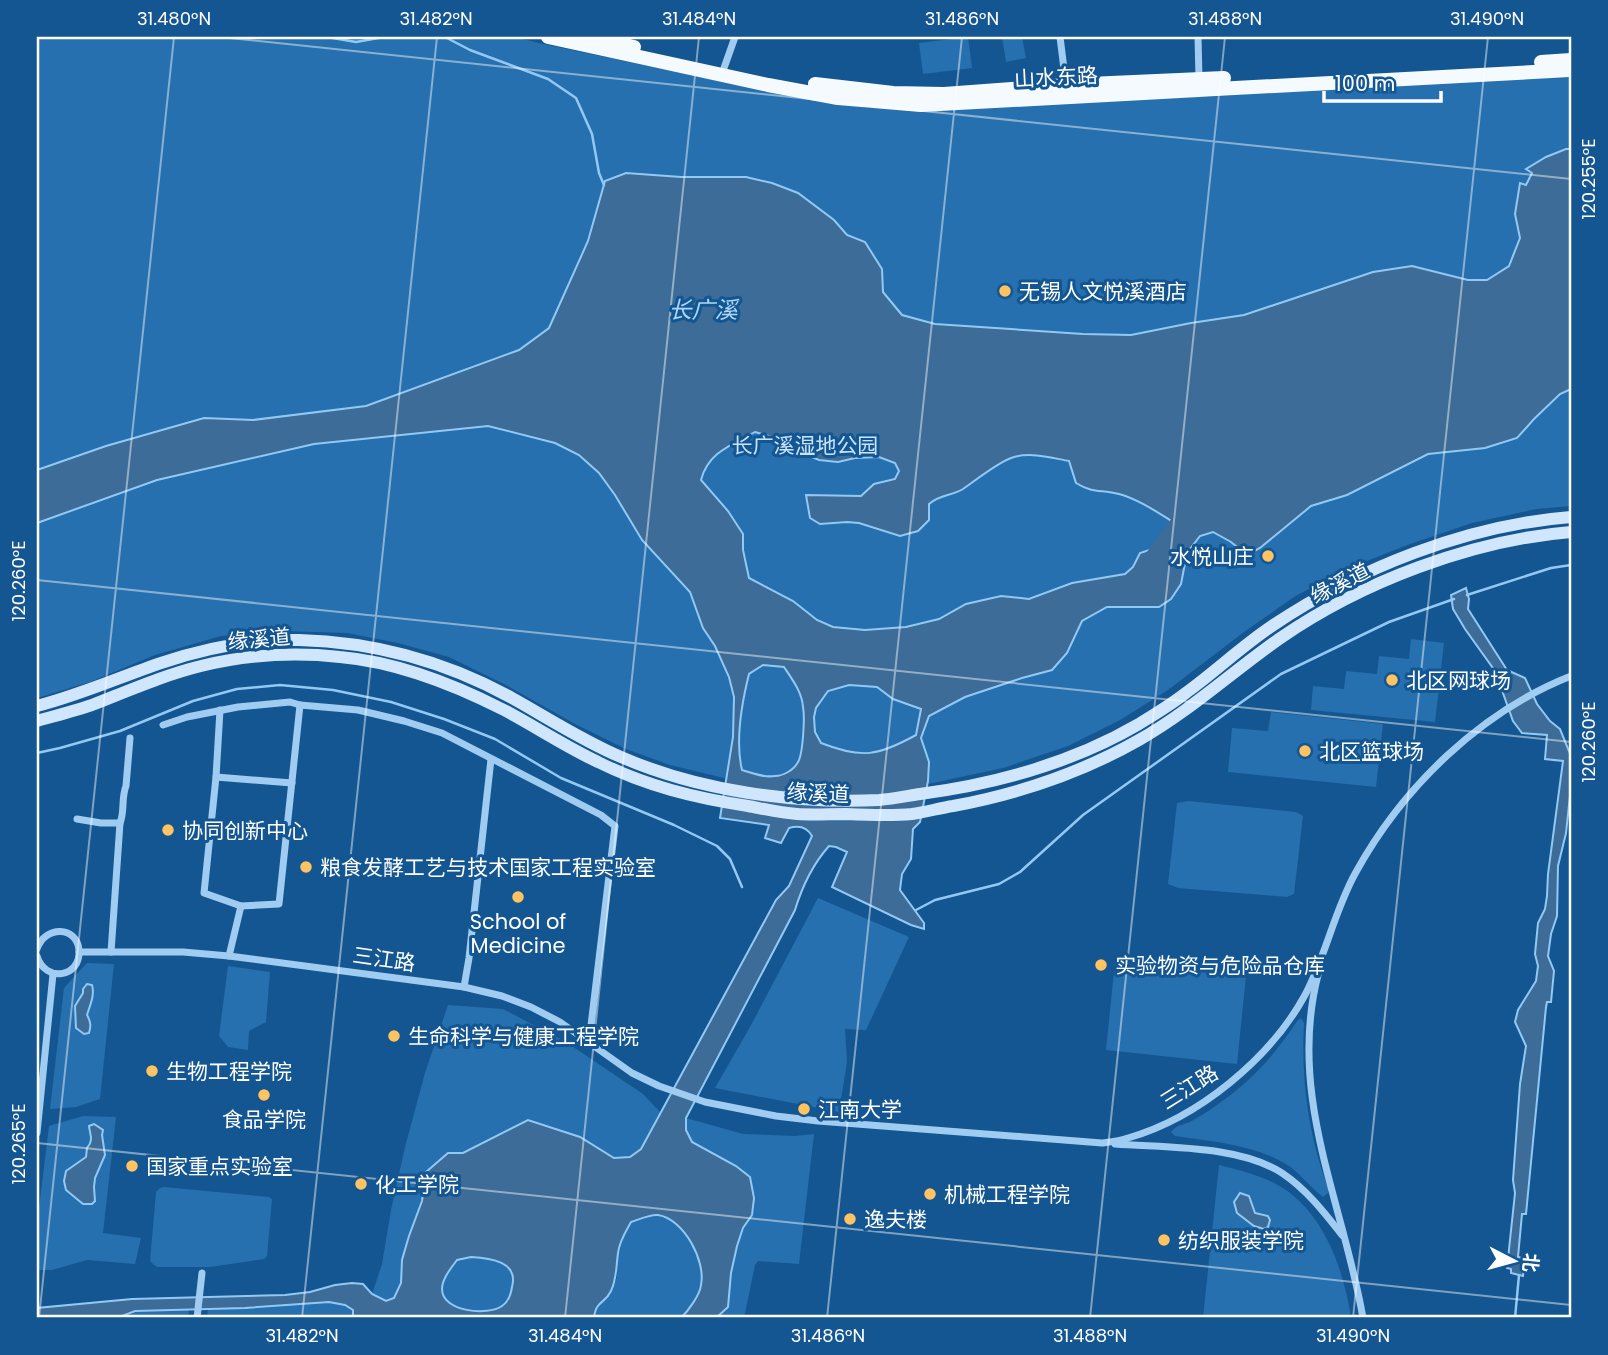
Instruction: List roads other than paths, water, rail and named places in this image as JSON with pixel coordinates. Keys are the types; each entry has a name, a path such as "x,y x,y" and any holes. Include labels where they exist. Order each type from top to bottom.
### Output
{"highway":[{"name":"山水东路","path":"548,37 838,98 921,105 1553,66 1571,60"},
{"name":"山水东路","path":"591,37 798,82 893,93 944,94 1066,85 1553,66 1571,70"}],"main road":[{"name":"缘溪道","path":"37,706 81,693 163,662 215,648 293,640 354,645 413,656 446,667 512,698 618,756 679,778 773,797 881,800 950,790 1033,770 1097,746 1189,691 1270,627 1379,567 1487,531 1571,517"},
{"name":"缘溪道","path":"37,721 88,706 166,676 232,659 283,655 344,657 381,663 446,683 505,711 594,761 631,778 672,791 795,814 913,814 978,801 1050,781 1110,756 1186,710 1281,638 1357,594 1393,578 1475,549 1571,532"}],"street":[{"path":"724,68 734,37"},
{"path":"1059,37 1066,85"},
{"path":"1198,37 1199,79"},
{"name":"三江路","path":"79,952 183,952 229,956 464,987 502,996 560,1022 632,1073 659,1086 705,1102 753,1112 816,1121 1102,1143 1127,1139 1178,1117 1207,1100 1263,1052 1282,1030 1305,994 1323,954 1339,907 1356,872 1406,798 1436,765 1470,736 1503,712 1539,691 1571,677"},
{"path":"163,725 220,710 290,702 358,710 442,733 601,815 615,826 589,1042"},
{"path":"220,710 204,894 241,906 279,904 300,705"},
{"path":"111,952 120,822 123,816 123,792 126,786 130,738"},
{"path":"464,987 491,759"},
{"path":"216,777 292,783"},
{"path":"77,818 101,823 120,822"},
{"path":"229,956 241,906"},
{"path":"37,949 44,936 57,931 75,939 79,952 78,961 72,969 63,974 53,974 45,970 37,956"},
{"path":"1323,954 1312,998 1309,1074 1320,1142 1356,1280 1363,1318"},
{"path":"37,1133 53,974"},
{"path":"1102,1143 1217,1151 1261,1163 1296,1184 1344,1238"},
{"path":"197,1316 202,1273"}],"water":[{"name":"长广溪","path":"1571,149 1571,389 1560,394 1517,438 1485,448 1428,454 1347,495 1311,506 1260,548 1247,555 1213,532 1200,536 1187,553 1181,584 1171,599 1159,607 1107,607 1082,621 1067,653 1052,670 965,697 929,716 921,738 929,762 928,781 920,822 913,829 911,859 902,874 900,890 924,923 924,929 832,887 847,852 829,846 818,860 795,910 686,1118 686,1130 692,1142 736,1166 750,1177 754,1198 752,1215 743,1228 737,1246 728,1307 716,1318 681,1318 700,1289 700,1264 691,1243 676,1224 668,1218 655,1215 631,1222 620,1245 613,1286 597,1308 594,1318 353,1318 353,1310 345,1305 329,1302 245,1308 135,1311 121,1318 37,1318 37,1308 132,1299 285,1295 352,1283 363,1284 372,1294 386,1301 394,1298 401,1283 402,1260 422,1201 426,1172 448,1153 463,1153 528,1120 580,1137 614,1158 630,1157 641,1149 776,900 789,886 812,836 805,829 793,827 789,828 781,843 765,838 769,825 720,818 733,737 734,697 729,677 715,646 703,628 690,592 642,540 599,473 579,455 555,443 488,426 314,444 157,480 37,523 37,470 106,446 204,418 253,420 366,406 519,350 549,328 588,241 605,181 626,173 681,177 746,177 798,193 834,220 847,235 865,242 882,269 883,292 902,315 935,324 1131,335 1244,315 1373,272 1412,266 1468,280 1487,280 1509,266 1520,238 1515,214 1520,183 1526,185 1532,173 1526,169 1546,157","holes":["755,432 776,438 819,460 838,462 879,457 895,463 899,471 895,479 874,484 861,496 806,495 810,518 820,524 859,523 900,536 918,531 929,520 929,504 933,501 963,489 1009,459 1035,455 1069,461 1076,483 1088,489 1119,494 1139,502 1170,520 1175,534 1168,544 1140,553 1133,567 1125,574 1072,583 1029,599 1001,596 966,604 939,619 906,627 865,630 833,627 817,620 793,601 749,578 743,550 743,534 728,511 701,480 709,463 730,446","763,665 784,667 801,696 804,719 800,758 794,768 781,775 758,775 742,770 739,734 749,674","849,685 877,687 893,699 921,709 916,735 870,753 848,751 821,743 815,732 814,717 816,708 828,691","486,1258 507,1266 513,1278 506,1302 487,1311 467,1310 449,1303 444,1297 442,1285 457,1260"]},
{"path":"1466,588 1468,609 1507,670 1525,678 1537,704 1560,729 1571,756 1566,833 1558,866 1557,916 1548,956 1554,971 1551,1002 1547,1002 1546,1007 1526,1214 1522,1214 1518,1257 1525,1258 1523,1276 1511,1273 1511,1269 1507,1268 1515,1193 1513,1180 1520,1084 1526,1046 1515,1022 1518,1010 1536,981 1538,923 1545,909 1563,761 1545,759 1547,735 1522,733 1513,721 1495,671 1453,609 1451,595"},
{"path":"87,984 92,985 93,992 87,1015 90,1031 84,1034 76,1028 75,1006"},
{"path":"94,1124 103,1130 105,1155 95,1178 95,1201 92,1204 83,1204 66,1190 64,1181 66,1171 86,1157 91,1140 89,1126"},
{"path":"1240,1193 1249,1196 1255,1213 1268,1216 1268,1227 1264,1229 1254,1226 1237,1213 1234,1202"}],"waterway":[{"path":"327,37 356,42 384,37"},
{"path":"445,37 470,50 548,79 576,98 592,134 599,173 604,185"},
{"path":"1149,561 1183,515"},
{"path":"1467,595 1551,568 1571,565"},
{"path":"916,910 935,900 999,884 1020,872 1083,815 1281,674 1389,622 1454,599"},
{"path":"37,753 120,731 193,701 237,689 280,685 333,690 391,702 495,739 561,778 674,825 717,846 730,859 742,887"},
{"path":"1515,1318 1519,1275"}],"place":[{"name":"无锡人文悦溪酒店","path":"1005,291"},
{"name":"水悦山庄","path":"1268,556"},
{"name":"北区网球场","path":"1392,680"},
{"name":"北区篮球场","path":"1305,751"},
{"name":"协同创新中心","path":"168,830"},
{"name":"粮食发酵工艺与技术国家工程实验室","path":"306,867"},
{"name":"School of Medicine","path":"518,897"},
{"name":"实验物资与危险品仓库","path":"1101,965"},
{"name":"生命科学与健康工程学院","path":"394,1036"},
{"name":"生物工程学院","path":"152,1071"},
{"name":"食品学院","path":"264,1095"},
{"name":"江南大学","path":"804,1109"},
{"name":"国家重点实验室","path":"132,1166"},
{"name":"化工学院","path":"361,1184"},
{"name":"机械工程学院","path":"930,1194"},
{"name":"逸夫楼","path":"850,1219"},
{"name":"纺织服装学院","path":"1164,1240"}],"park label":[{"name":"长广溪湿地公园","path":"805,445"}]}
